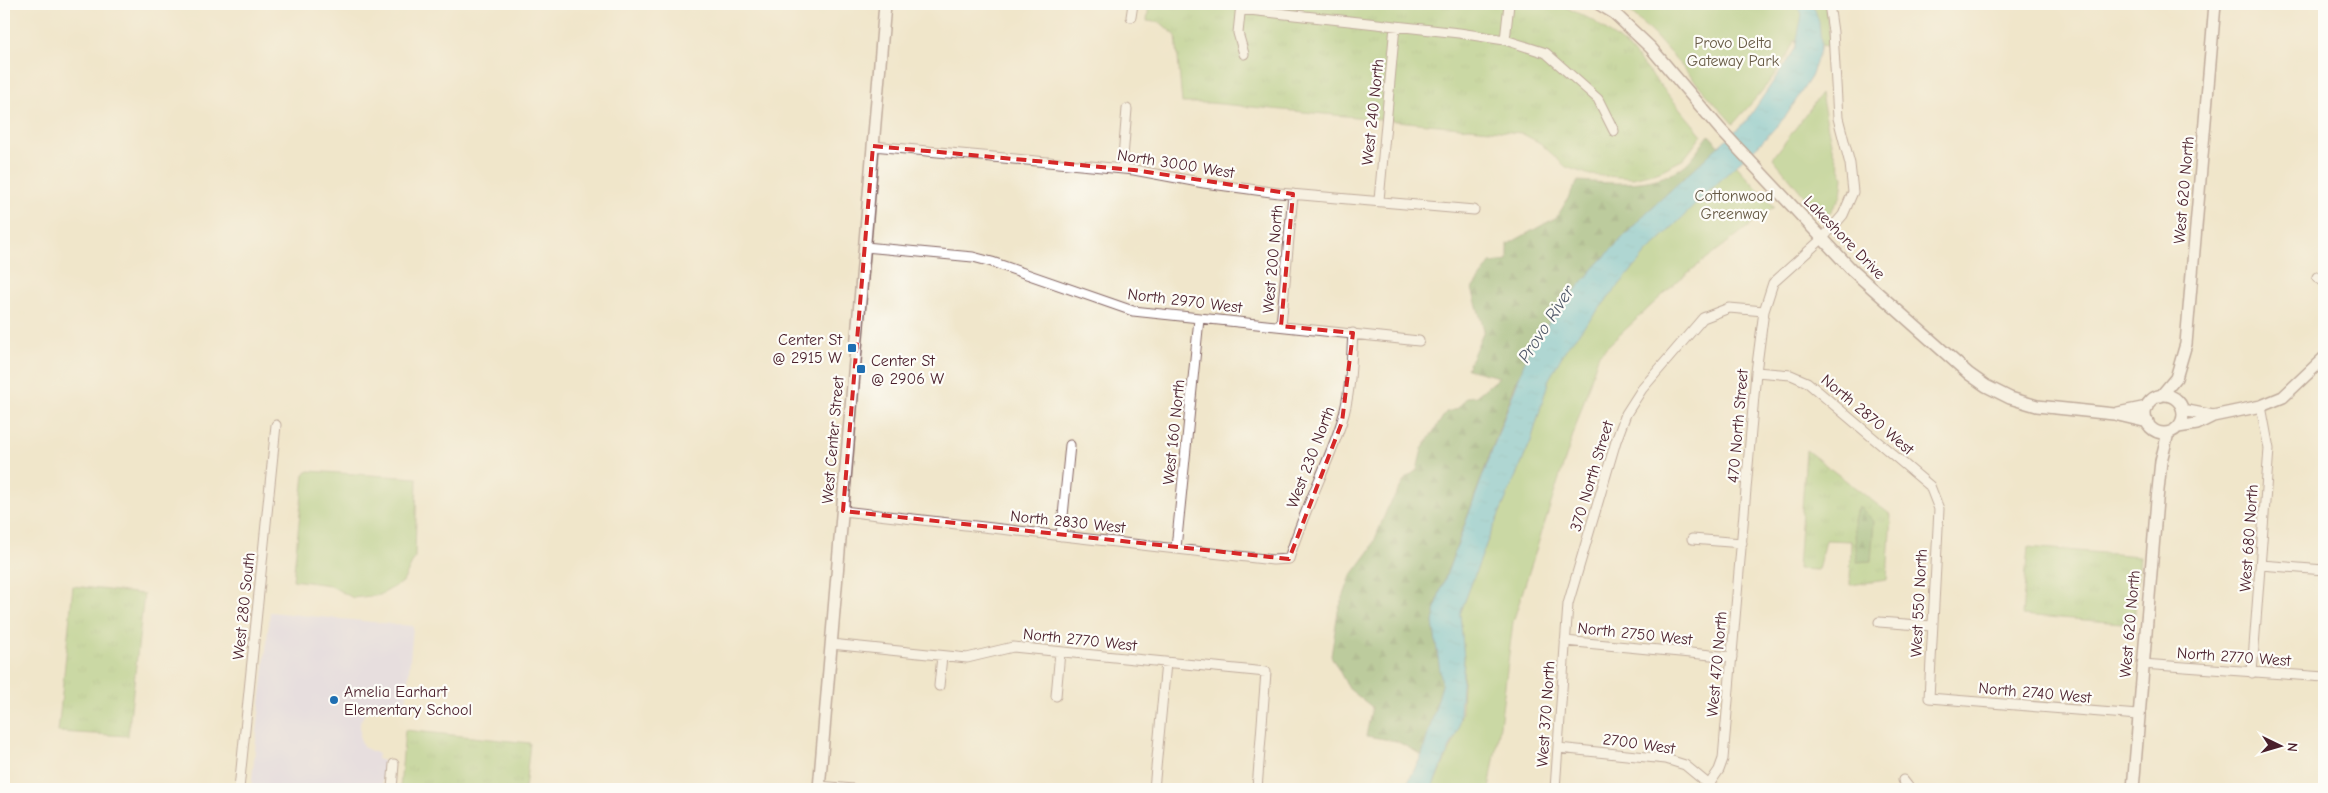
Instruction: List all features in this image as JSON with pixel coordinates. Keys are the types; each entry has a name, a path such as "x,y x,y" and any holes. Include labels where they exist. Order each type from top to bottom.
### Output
{"street":[{"name":"West Center Street","path":"819,788 885,4"},
{"path":"1131,17 1133,4"},
{"path":"1505,40 1509,4"},
{"name":"Lakeshore Drive","path":"1600,4 1614,13 1650,48 1720,128 1867,286 1962,368 1986,386 2010,398 2037,406 2114,414 2148,422"},
{"path":"1764,311 1773,283 1823,238 1843,215 1853,192 1850,164 1836,108 1834,32 1829,4"},
{"name":"West 620 North","path":"2180,405 2176,378 2186,344 2189,317 2215,4"},
{"path":"1244,54 1238,33 1241,6 1505,40 1546,53 1598,99 1614,131"},
{"name":"West 240 North","path":"1378,200 1396,26"},
{"path":"1122,169 1127,109"},
{"name":"North 3000 West","path":"873,146 1122,169 1204,183 1293,194 1378,200 1474,210"},
{"name":"West 200 North","path":"1281,326 1293,194"},
{"name":"North 2970 West","path":"865,247 979,259 1133,312 1420,340"},
{"name":"370 North Street","path":"1566,641 1568,604 1616,441 1626,414 1642,389 1703,318 1729,308 1764,311"},
{"name":"470 North Street","path":"1742,543 1756,372 1764,311"},
{"name":"West 160 North","path":"1176,548 1199,319"},
{"name":"West 230 North","path":"1289,559 1295,538 1342,422 1347,398 1353,333"},
{"path":"2213,416 2180,405 2172,397 2160,396 2150,402 2146,412 2148,422 2168,430 2196,424 2213,416 2261,406 2283,397 2324,358"},
{"name":"North 2870 West","path":"1756,372 1791,375 1806,382 1930,486 1938,509"},
{"name":"West 620 North","path":"2160,396 2176,378"},
{"path":"2168,430 2183,416 2180,405"},
{"name":"West 680 North","path":"2252,673 2269,449 2261,406"},
{"name":"Lakeshore Drive","path":"2114,414 2147,407"},
{"name":"West 280 South","path":"239,789 276,425"},
{"name":"West 620 North","path":"2133,789 2142,664 2161,461 2168,430"},
{"path":"1061,536 1070,445"},
{"name":"West 550 North","path":"1929,698 1938,509"},
{"name":"North 2830 West","path":"843,511 1273,560 1289,559"},
{"path":"1692,539 1742,543"},
{"name":"West 470 North","path":"1710,788 1723,759 1742,543"},
{"path":"2261,565 2324,570"},
{"path":"1879,622 1932,626"},
{"name":"North 2750 West","path":"1566,641 1732,658"},
{"name":"West 370 North","path":"1555,789 1566,641"},
{"name":"North 2770 West","path":"832,644 966,658 1013,648 1266,672 1256,789"},
{"path":"1056,696 1060,652"},
{"path":"939,686 942,656"},
{"path":"1154,789 1166,663"},
{"name":"North 2770 West","path":"2142,664 2252,673 2324,676"},
{"name":"North 2740 West","path":"1929,698 2138,715"},
{"name":"2700 West","path":"1558,748 1666,759 1684,765 1710,788"},
{"path":"392,789 394,764"},
{"path":"1903,780 1910,789"},
{"path":"819,788 853,789"}],"highlighted area":[{"path":"873,146 1134,170 1293,194 1281,326 1353,333 1342,422 1289,559 843,511"}],"shaded area":[{"name":"Amelia Earhart Elementary School","path":"270,612 413,626 406,705 378,705 366,711 360,722 360,738 363,747 378,754 377,759 384,761 382,789 251,789"}],"green space":[{"path":"1149,4 1559,4 1594,21 1630,49 1702,135 1684,159 1660,171 1633,178 1590,175 1566,167 1540,143 1521,133 1210,103 1182,103 1176,36 1161,23 1147,21"},
{"name":"Provo Delta Gateway Park","path":"1622,4 1825,4 1831,46 1796,44 1795,39 1776,73 1733,124 1655,36"},
{"path":"1821,94 1832,148 1843,177 1841,196 1829,214 1818,213 1773,158"},
{"path":"1709,135 1719,146 1646,213 1596,266 1555,314 1543,331 1515,385 1439,595 1433,622 1442,685 1422,755 1396,741 1366,736 1372,707 1349,689 1331,656 1338,611 1351,576 1371,549 1387,509 1406,478 1417,470 1422,449 1446,412 1457,409 1467,397 1476,396 1499,377 1467,369 1484,330 1472,289 1490,263 1508,261 1508,244 1557,217 1578,181 1631,183 1657,179 1685,165"},
{"name":"Cottonwood Greenway","path":"1736,165 1774,207 1680,279 1599,354 1513,622 1500,726 1489,789 1431,789 1453,744 1462,712 1464,658 1460,614 1487,542 1531,441 1549,378 1567,347 1647,252"},
{"path":"1806,450 1891,515 1887,580 1850,585 1851,541 1825,540 1818,570 1798,569"},
{"path":"309,471 417,478 415,557 403,582 380,595 353,598 329,585 293,580 304,474"},
{"path":"1859,506 1874,521 1871,561 1857,562 1854,520"},
{"path":"2028,547 2140,556 2134,624 2022,615"},
{"path":"73,586 144,594 128,736 58,732"},
{"path":"405,730 530,743 525,789 400,789"}],"water":[{"path":"1798,4 1813,4 1819,22 1821,44 1811,77 1786,116 1761,143 1647,252 1567,347 1549,379 1531,441 1487,542 1460,614 1464,658 1459,728 1431,789 1404,789 1422,755 1442,685 1433,622 1439,595 1529,350 1555,314 1596,266 1646,213 1748,119 1795,49 1802,15"}],"place":[{"name":"Center St @ 2915 W","path":"852,348"},
{"name":"Center St @ 2906 W","path":"861,369"},
{"name":"Amelia Earhart Elementary School","path":"334,700"}],"water label":[{"name":"Provo River","path":"1546,324"}]}
